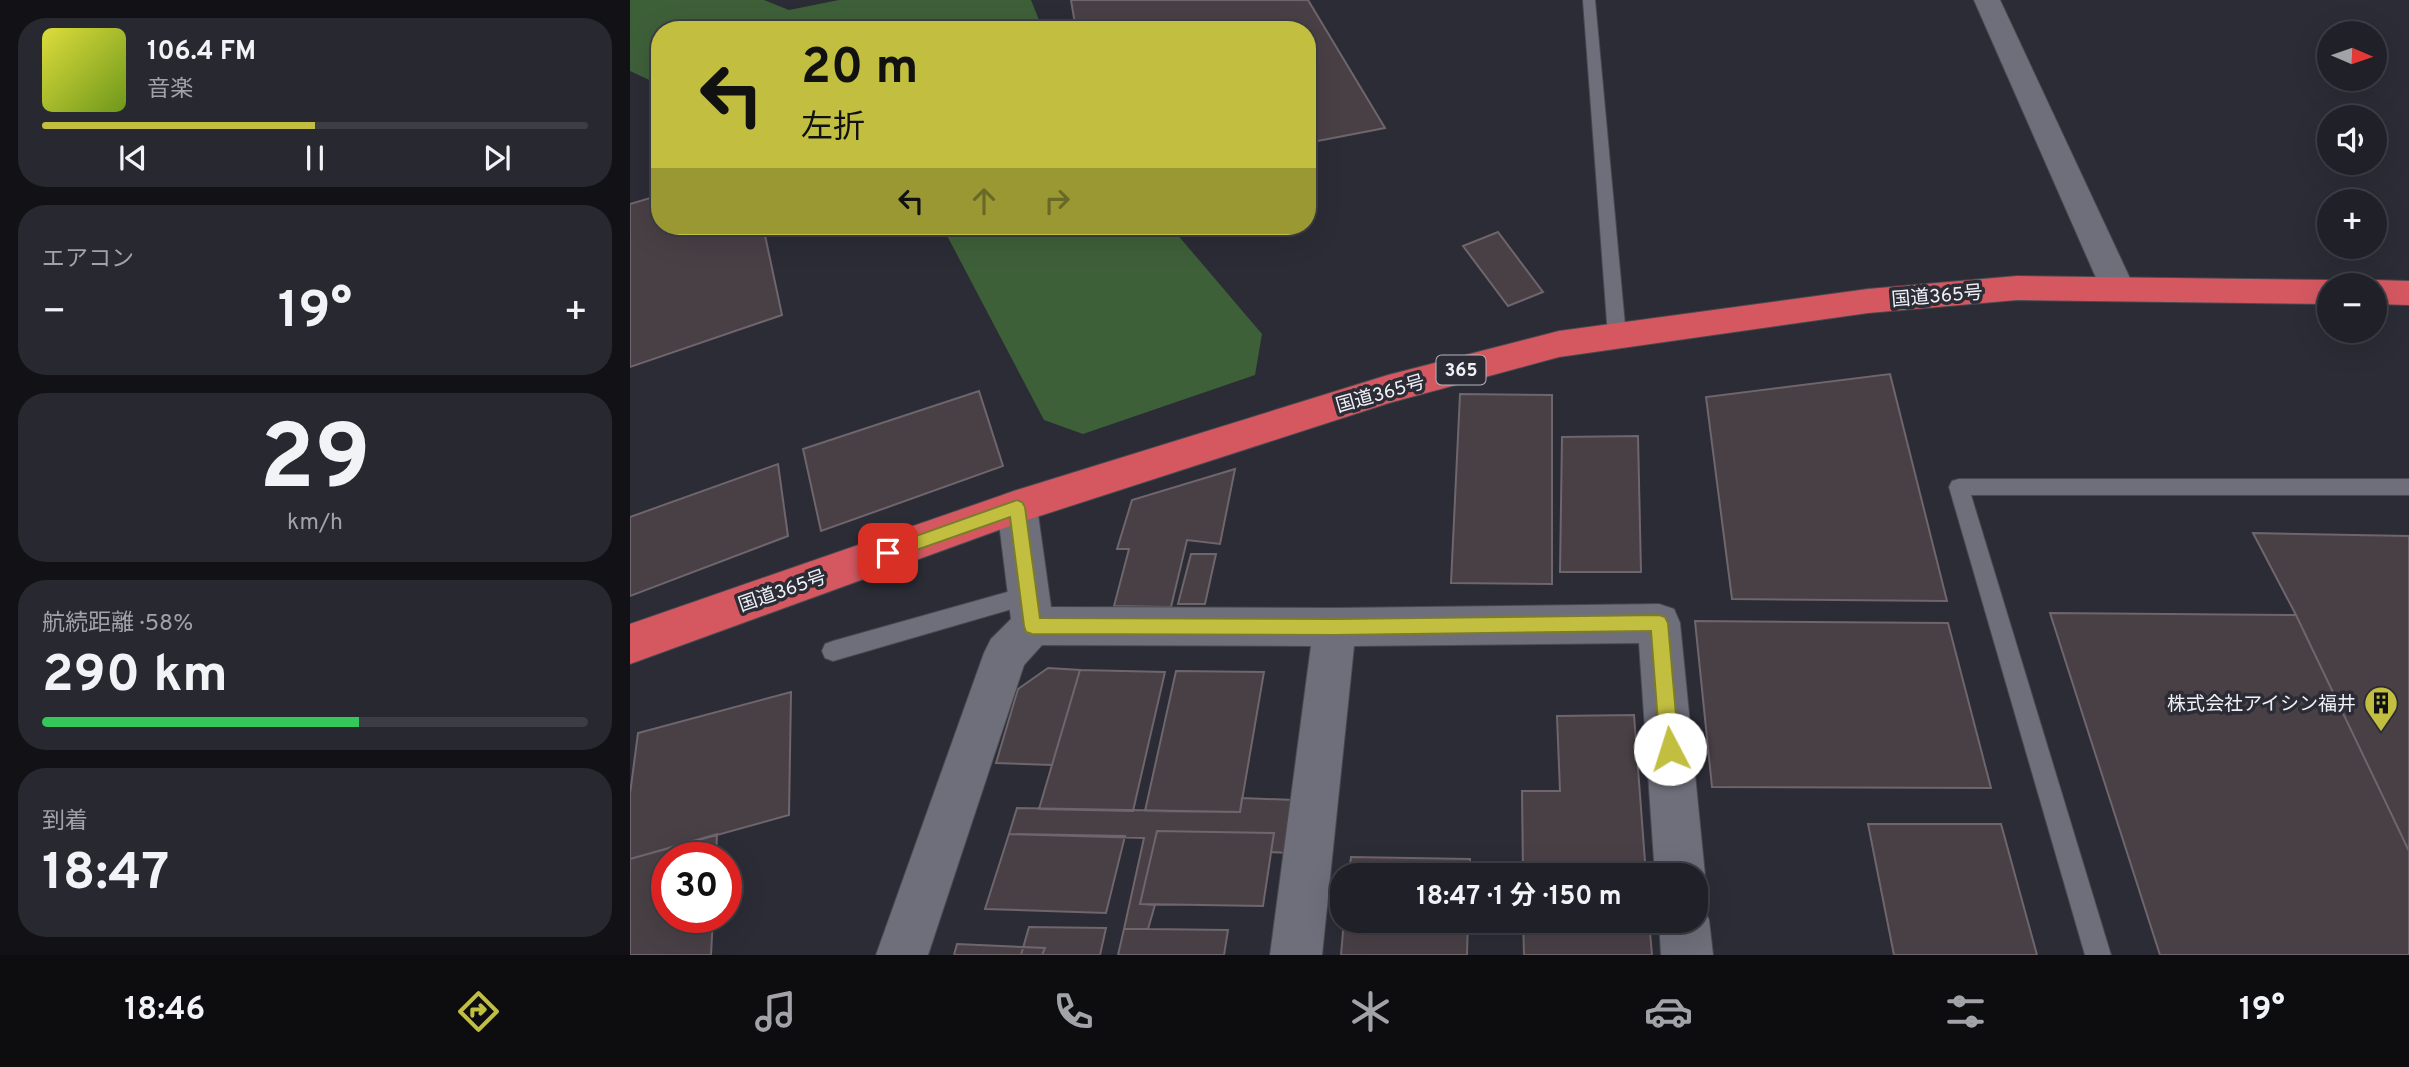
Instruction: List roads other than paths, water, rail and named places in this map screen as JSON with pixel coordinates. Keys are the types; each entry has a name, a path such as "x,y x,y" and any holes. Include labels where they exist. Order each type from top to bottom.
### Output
{"highway":[{"name":"国道365号","path":"630,644 1017,507 1388,389 1559,344 1882,300 2017,288 2317,292"},
{"path":"2387,292 2409,293"}],"street":[{"path":"1986,0 2118,289"},
{"path":"902,955 1006,653 1031,611 1017,507"},
{"path":"1031,611 1335,627 1659,623 1679,863"},
{"path":"1296,955 1335,627"},
{"path":"1685,933 1687,955"}],"lane":[{"path":"1589,0 1617,336"},
{"path":"2098,955 1959,487 2409,487"},
{"path":"833,651 1031,611"}],"place":[{"name":"株式会社アイシン福井","path":"2381,733"}]}
